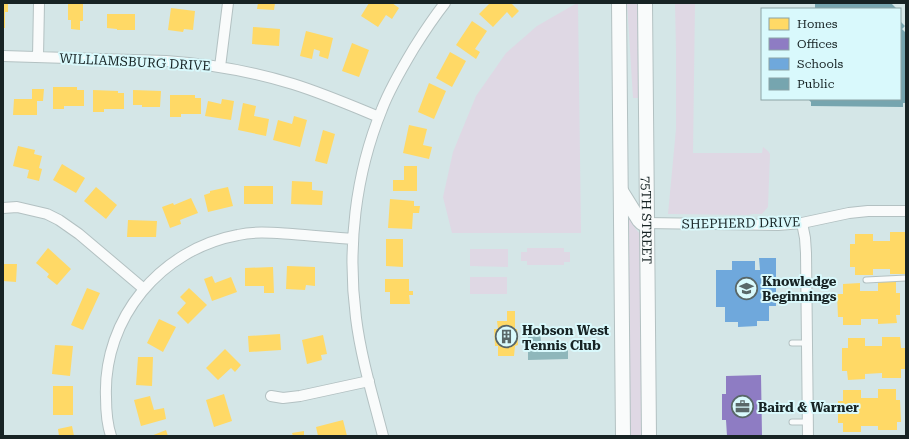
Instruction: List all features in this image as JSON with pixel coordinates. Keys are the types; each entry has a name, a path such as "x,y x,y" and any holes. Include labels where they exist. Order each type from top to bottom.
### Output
{"main road":[{"name":"75TH STREET","path":"619,3 623,436"},
{"name":"75TH STREET","path":"645,3 649,436"},
{"path":"620,190 639,220 646,223"}],"street":[{"path":"38,57 39,3"},
{"path":"220,67 228,3"},
{"path":"383,436 363,357 356,318 353,277 353,238 355,218 362,176 379,117 399,72 445,3"},
{"name":"WILLIAMSBURG DRIVE","path":"3,56 166,61 220,67 258,74 292,84 334,98 379,117"},
{"path":"3,208 17,207 47,214 59,220 79,234 144,289"},
{"name":"SHEPHERD DRIVE","path":"646,223 778,225 802,223 849,213 868,211 906,211"},
{"path":"802,223 806,253 808,436"},
{"path":"111,436 106,410 105,388 110,353 118,329 132,303 158,274 179,257 196,248 216,240 238,235 271,233 353,238"},
{"path":"270,396 283,398 300,396 369,380"}],"lane":[{"path":"866,280 906,278"},
{"path":"792,343 807,343"},
{"path":"792,422 807,422"}],"shaded area":[{"path":"577,3 581,233 452,233 443,197 453,152 476,96 506,53 537,26"},
{"path":"627,3 638,3 639,98 633,98"},
{"path":"675,3 695,3 693,153 762,153 763,147 768,151 770,154 768,207 762,214 668,214 676,129"},
{"path":"626,218 631,218 635,228 640,234 643,436 629,436"},
{"path":"527,248 564,248 564,252 570,252 570,262 564,262 564,265 527,265 527,261 521,261 521,252 527,252"},
{"path":"470,249 508,249 508,267 470,266"},
{"path":"470,277 507,277 507,294 470,294"}],"water":[{"path":"528,331 540,331 541,342 568,342 568,359 528,360"}],"building: Homes":[{"path":"3,3 8,3 8,12 5,12 5,28 3,28"},
{"path":"68,3 83,3 83,21 80,21 80,30 71,29 71,20 68,20"},
{"path":"258,3 275,3 274,10 257,9"},
{"path":"369,3 392,3 399,8 392,19 386,15 378,27 361,16"},
{"path":"490,3 511,3 519,11 512,18 507,12 493,27 479,14"},
{"path":"171,8 195,11 193,30 184,29 183,32 168,30"},
{"path":"107,14 135,14 135,30 117,30 107,28"},
{"path":"472,21 487,31 475,49 480,52 476,59 456,45"},
{"path":"253,27 280,29 279,46 252,44"},
{"path":"306,31 333,38 328,59 319,56 320,51 314,49 312,59 300,56"},
{"path":"352,43 369,50 359,77 342,71"},
{"path":"450,52 466,61 452,87 436,78"},
{"path":"429,83 446,91 434,119 418,112"},
{"path":"53,87 77,87 77,90 84,90 84,106 64,106 64,109 53,109"},
{"path":"32,89 44,89 43,101 37,101 37,115 13,115 14,99 32,99"},
{"path":"93,90 118,91 118,93 124,93 124,109 104,109 104,112 93,112"},
{"path":"133,90 161,91 160,107 142,107 142,105 133,105"},
{"path":"170,95 195,95 195,98 201,98 201,114 181,114 181,117 170,117"},
{"path":"222,99 234,101 231,120 205,116 208,101 221,104"},
{"path":"243,103 256,106 254,116 269,119 266,136 238,130"},
{"path":"294,116 307,120 300,147 273,140 278,120 292,124"},
{"path":"409,125 427,129 423,145 432,147 429,159 403,153"},
{"path":"323,130 335,134 327,164 315,161"},
{"path":"18,146 35,150 34,154 42,156 39,168 42,169 39,181 27,178 29,170 13,166"},
{"path":"62,164 85,178 76,193 53,180"},
{"path":"404,166 417,166 417,191 393,191 393,180 404,180"},
{"path":"292,181 312,182 312,190 323,191 322,205 291,204"},
{"path":"244,186 273,186 273,204 244,204"},
{"path":"96,187 117,205 106,219 84,201"},
{"path":"228,187 233,206 208,212 204,195 210,193 210,191"},
{"path":"191,198 198,213 180,220 181,224 170,228 162,207 173,203 174,205"},
{"path":"390,199 414,201 414,206 420,206 419,213 413,213 412,229 388,228"},
{"path":"128,220 157,221 156,237 127,237"},
{"path":"890,232 906,232 906,274 890,274 890,269 873,269 873,275 855,275 855,267 850,267 850,244 855,244 855,234 873,234 873,241 890,241"},
{"path":"386,239 403,239 403,267 386,266"},
{"path":"48,248 71,269 57,285 47,277 49,274 36,263"},
{"path":"3,264 17,264 16,282 3,281"},
{"path":"287,266 315,267 315,286 306,285 305,290 286,289"},
{"path":"273,267 274,293 264,293 264,286 245,286 245,268"},
{"path":"212,276 215,283 231,277 237,292 212,301 204,279"},
{"path":"385,279 409,279 409,291 413,291 413,295 409,295 410,304 390,304 390,292 385,292"},
{"path":"878,282 896,282 896,293 900,293 900,315 896,315 897,323 878,324 878,319 861,319 861,325 843,325 843,317 838,317 837,294 843,294 843,284 860,283 860,291 878,291"},
{"path":"87,288 100,293 83,330 71,325"},
{"path":"189,288 207,305 188,324 177,313 186,303 180,297"},
{"name":"Hobson West Tennis Club","path":"507,311 515,311 515,329 517,329 518,345 515,346 514,356 498,356 498,346 495,346 494,329 498,329 497,321 507,321"},
{"path":"159,319 176,327 163,352 147,343"},
{"path":"280,334 281,350 249,352 248,336"},
{"path":"323,335 327,354 321,355 322,360 307,364 302,340"},
{"path":"882,337 900,337 901,348 905,348 905,369 901,369 901,378 882,378 882,373 865,374 865,379 848,380 847,371 842,371 842,348 848,348 848,338 865,338 865,346 882,346"},
{"path":"55,345 73,346 70,376 52,374"},
{"path":"225,349 241,365 235,372 231,368 218,380 206,368"},
{"path":"138,357 153,357 152,386 136,385"},
{"path":"53,386 73,386 73,415 53,415"},
{"path":"878,389 896,389 896,400 900,400 901,422 897,422 897,430 878,430 878,426 861,426 861,432 843,432 843,423 838,423 838,401 843,401 843,390 861,390 861,398 878,398"},
{"path":"224,394 232,421 214,427 206,400"},
{"path":"150,396 154,410 164,408 166,419 141,426 134,400"},
{"path":"343,420 347,436 318,436 316,427"},
{"path":"72,426 74,436 59,436 58,429"},
{"path":"166,430 168,436 151,436"},
{"path":"304,431 304,436 293,436 292,433"}],"building: Offices":[{"name":"Baird & Warner","path":"761,375 762,436 727,436 726,420 722,420 722,394 726,394 726,376"}],"building: Schools":[{"name":"Knowledge Beginnings","path":"759,258 776,258 776,306 769,306 769,321 757,321 757,326 738,327 738,322 725,322 725,307 716,307 716,270 732,270 732,261 755,261 755,270 760,270"}],"building: Public":[{"path":"815,3 891,3 896,8 815,8"},
{"path":"901,22 905,26 902,29 906,33 906,103 903,103 903,107 811,106 811,102 809,100 901,100"}],"place":[{"name":"Knowledge Beginnings","path":"746,288"},
{"name":"Hobson West Tennis Club","path":"506,337"},
{"name":"Baird & Warner","path":"742,407"}]}
